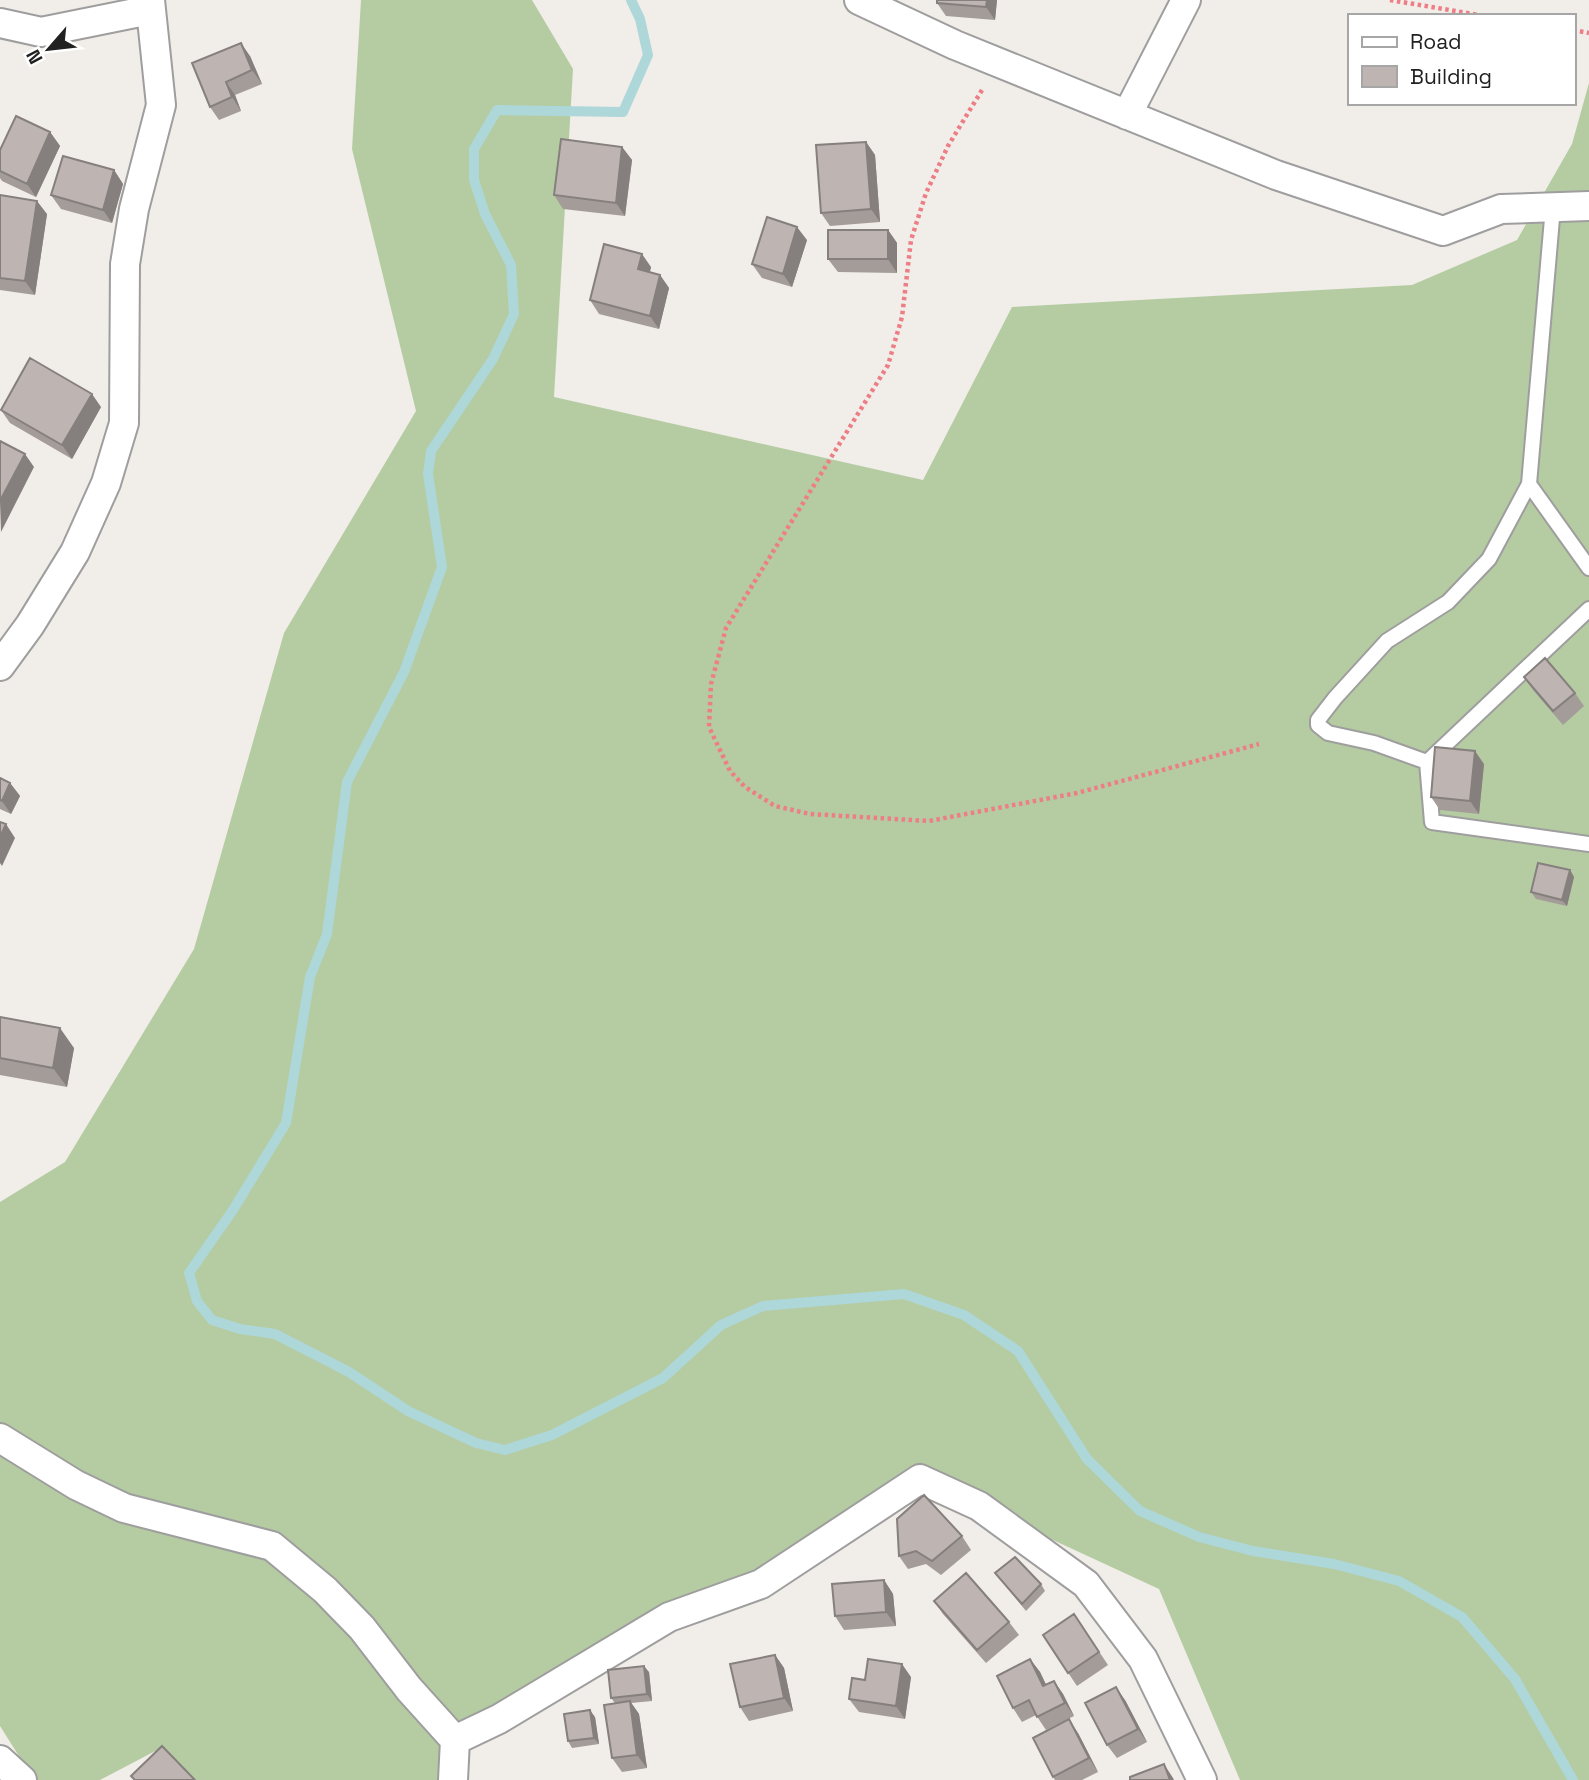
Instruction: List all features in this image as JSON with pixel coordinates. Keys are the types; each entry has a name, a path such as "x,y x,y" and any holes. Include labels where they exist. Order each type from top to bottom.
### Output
{"street":[{"path":"859,0 955,45 1276,175 1443,231 1501,209 1589,206"},
{"path":"1127,115 1186,0"},
{"path":"0,23 41,32 150,5 161,105 134,209 125,264 124,423 106,482 75,552 30,625 0,666"},
{"path":"0,1438 76,1485 124,1508 272,1546 326,1590 362,1628 409,1689 455,1740 453,1780"},
{"path":"455,1740 499,1718 669,1617 761,1584 920,1479 979,1506 1086,1584 1143,1659 1202,1780"},
{"path":"0,1760 22,1780"}],"lane":[{"path":"1426,762 1374,743 1328,733 1318,725 1318,720 1387,641 1448,602 1489,559 1529,484 1553,207"},
{"path":"1529,484 1589,568"},
{"path":"1426,762 1589,609"},
{"path":"1426,762 1432,822 1589,844"}],"path":[{"path":"1390,0 1473,14"},
{"path":"998,62 948,146 926,193 911,240 902,317 888,365 726,628 711,684 709,727 730,771 745,787 775,806 810,814 929,821 1077,793 1259,744"}],"green space":[{"path":"361,0 532,0 573,69 554,397 923,480 1012,307 1412,285 1517,240 1572,144 1589,83 1589,1780 1240,1780 1159,1589 921,1479 456,1740 463,1780 196,1780 163,1747 100,1780 34,1780 0,1726 0,1202 65,1162 194,949 284,633 416,411 352,149"}],"building":[{"path":"937,0 987,0 986,7 937,3"},
{"path":"241,43 252,70 226,82 232,97 210,107 192,63"},
{"path":"16,116 50,132 27,184 0,171 0,150"},
{"path":"561,139 622,147 616,203 554,195"},
{"path":"866,142 871,209 821,213 816,145"},
{"path":"63,156 114,170 103,210 51,195"},
{"path":"0,195 37,201 25,281 0,278"},
{"path":"767,217 797,227 783,274 752,264"},
{"path":"828,230 888,230 888,259 828,259"},
{"path":"604,244 642,254 638,269 660,275 650,316 590,300"},
{"path":"30,358 92,394 62,445 1,410"},
{"path":"0,441 25,454 0,501"},
{"path":"1545,658 1575,693 1553,711 1524,677"},
{"path":"1435,747 1475,751 1470,801 1431,797"},
{"path":"0,778 10,783 2,801 0,800"},
{"path":"0,822 6,824 0,837"},
{"path":"1538,863 1570,870 1562,900 1531,892"},
{"path":"0,1017 60,1028 53,1068 0,1058"},
{"path":"924,1495 962,1536 932,1561 916,1551 899,1556 897,1519"},
{"path":"1015,1557 1041,1584 1022,1604 995,1573"},
{"path":"966,1573 1009,1622 977,1650 934,1601"},
{"path":"884,1580 886,1612 835,1616 832,1584"},
{"path":"1074,1614 1099,1652 1068,1673 1043,1635"},
{"path":"775,1655 784,1698 740,1707 730,1664"},
{"path":"868,1659 902,1664 896,1706 849,1699 852,1678 865,1680"},
{"path":"1030,1659 1043,1686 1054,1681 1065,1703 1037,1717 1029,1700 1013,1708 997,1676"},
{"path":"644,1666 647,1694 611,1698 608,1670"},
{"path":"1116,1687 1138,1729 1107,1745 1085,1703"},
{"path":"630,1701 637,1755 612,1758 604,1705"},
{"path":"590,1710 594,1738 568,1741 564,1714"},
{"path":"1069,1719 1089,1758 1053,1777 1033,1738"},
{"path":"162,1746 195,1780 135,1780 131,1776"},
{"path":"1164,1764 1170,1780 1130,1780 1130,1777"}],"waterway":[{"path":"631,0 640,19 648,55 623,112 497,110 474,149 474,180 485,214 511,265 514,314 493,359 431,451 428,474 442,567 404,672 347,782 327,934 310,977 286,1123 233,1210 189,1273 197,1301 212,1320 240,1329 275,1334 349,1372 408,1411 476,1443 505,1450 552,1435 663,1378 721,1325 763,1306 904,1294 964,1315 1018,1351 1087,1459 1140,1511 1199,1537 1253,1551 1334,1564 1399,1581 1462,1617 1515,1679 1573,1780"}]}
